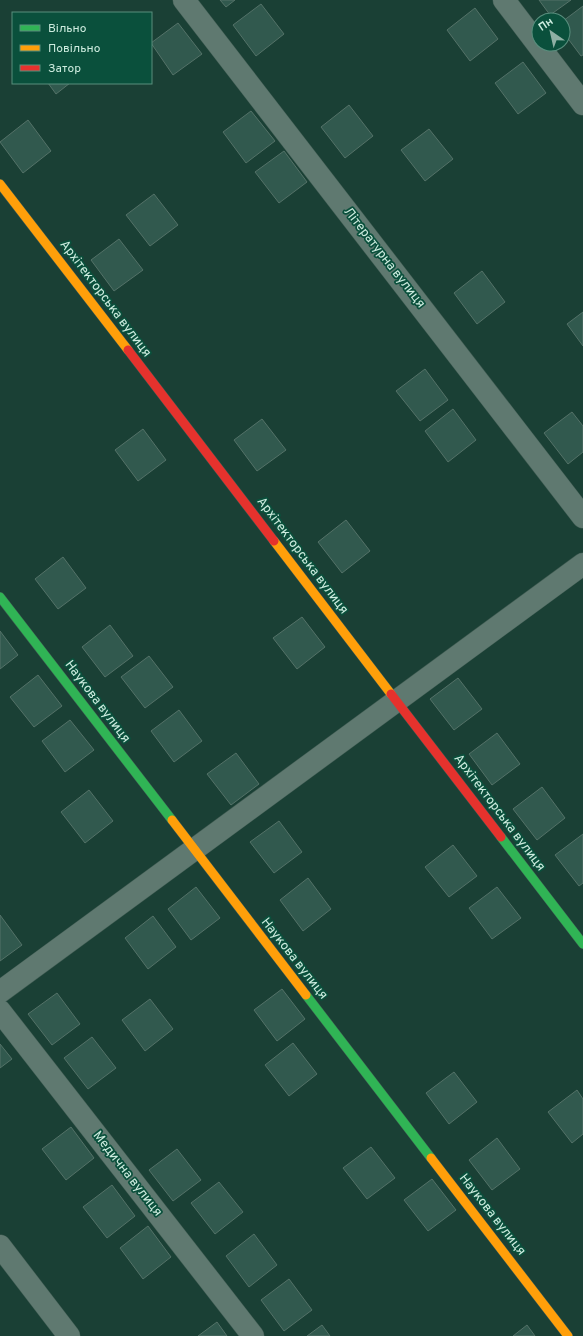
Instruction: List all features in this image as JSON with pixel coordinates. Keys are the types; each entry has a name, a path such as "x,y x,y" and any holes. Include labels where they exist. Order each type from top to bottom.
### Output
{"street":[{"name":"Літературна вулиця","path":"184,0 583,517"},
{"path":"504,0 583,104"},
{"name":"Архітекторська вулиця","path":"0,184 583,944"},
{"path":"0,992 583,564"},
{"name":"Наукова вулиця","path":"0,597 568,1336"},
{"name":"Медична вулиця","path":"0,1011 253,1336"},
{"path":"0,1246 69,1336"}],"building":[{"path":"220,0 235,0 226,7"},
{"path":"539,0 571,0 554,12 548,12"},
{"path":"261,4 284,34 256,56 233,25"},
{"path":"583,6 583,55 581,56 571,43 571,15"},
{"path":"475,8 498,39 470,61 447,30"},
{"path":"178,23 202,54 173,75 152,42"},
{"path":"523,62 546,93 518,114 495,83"},
{"path":"49,84 69,84 56,94"},
{"path":"349,105 373,136 345,158 321,127"},
{"path":"251,111 275,141 246,163 223,132"},
{"path":"28,120 51,151 23,173 0,142"},
{"path":"429,129 453,159 425,181 401,150"},
{"path":"284,151 307,182 279,203 255,172"},
{"path":"154,194 178,225 150,246 126,215"},
{"path":"119,239 143,270 114,291 91,260"},
{"path":"482,271 505,302 477,324 454,293"},
{"path":"583,312 583,346 567,324"},
{"path":"425,369 448,400 420,421 396,391"},
{"path":"453,409 476,440 448,462 425,431"},
{"path":"572,412 583,426 583,452 568,464 544,433"},
{"path":"262,419 286,450 257,471 234,440"},
{"path":"143,429 166,460 138,481 115,450"},
{"path":"346,520 370,551 342,573 318,542"},
{"path":"63,557 86,588 58,609 35,579"},
{"path":"302,617 325,647 297,669 273,638"},
{"path":"110,625 133,656 105,677 82,647"},
{"path":"0,631 18,655 0,669"},
{"path":"149,656 173,687 145,708 121,677"},
{"path":"38,675 62,706 34,727 10,697"},
{"path":"458,678 482,709 454,730 430,699"},
{"path":"179,710 202,741 174,762 151,731"},
{"path":"70,720 94,750 65,772 42,741"},
{"path":"497,733 520,764 492,785 469,754"},
{"path":"236,753 259,784 231,805 207,774"},
{"path":"542,787 565,818 537,840 513,809"},
{"path":"89,790 113,821 85,843 61,812"},
{"path":"279,821 302,852 274,873 250,842"},
{"path":"583,834 583,883 579,886 555,855"},
{"path":"453,845 477,876 449,897 425,867"},
{"path":"308,878 331,909 303,931 280,900"},
{"path":"196,887 220,918 191,940 168,909"},
{"path":"497,887 521,918 492,939 469,908"},
{"path":"0,915 22,945 0,961"},
{"path":"153,916 176,947 148,969 125,938"},
{"path":"282,989 305,1019 277,1041 254,1010"},
{"path":"57,993 80,1024 52,1045 28,1014"},
{"path":"150,999 173,1029 145,1051 122,1020"},
{"path":"92,1037 116,1068 88,1089 64,1058"},
{"path":"293,1043 317,1074 289,1096 265,1065"},
{"path":"0,1044 12,1059 0,1068"},
{"path":"454,1072 477,1102 449,1124 426,1093"},
{"path":"577,1090 583,1099 583,1134 572,1143 548,1112"},
{"path":"71,1127 94,1158 66,1180 42,1149"},
{"path":"497,1138 520,1169 492,1190 469,1160"},
{"path":"371,1147 395,1178 367,1199 343,1168"},
{"path":"177,1149 201,1180 173,1201 149,1170"},
{"path":"432,1179 456,1210 428,1231 404,1200"},
{"path":"219,1182 243,1212 215,1234 191,1203"},
{"path":"112,1185 135,1216 107,1238 83,1207"},
{"path":"148,1226 171,1257 143,1279 120,1248"},
{"path":"254,1234 277,1265 249,1287 226,1256"},
{"path":"289,1279 312,1310 284,1331 261,1300"},
{"path":"217,1322 227,1336 198,1336"},
{"path":"322,1325 330,1336 307,1336"},
{"path":"527,1325 535,1336 513,1336"}],"traffic: fast":[{"path":"0,597 172,820"},
{"path":"501,837 583,944"},
{"path":"306,995 431,1158"}],"traffic: slow":[{"path":"0,184 128,350"},
{"path":"274,541 391,694"},
{"path":"172,820 306,995"},
{"path":"431,1158 568,1336"}],"traffic: jam":[{"path":"128,350 274,541"},
{"path":"391,694 501,837"}]}
